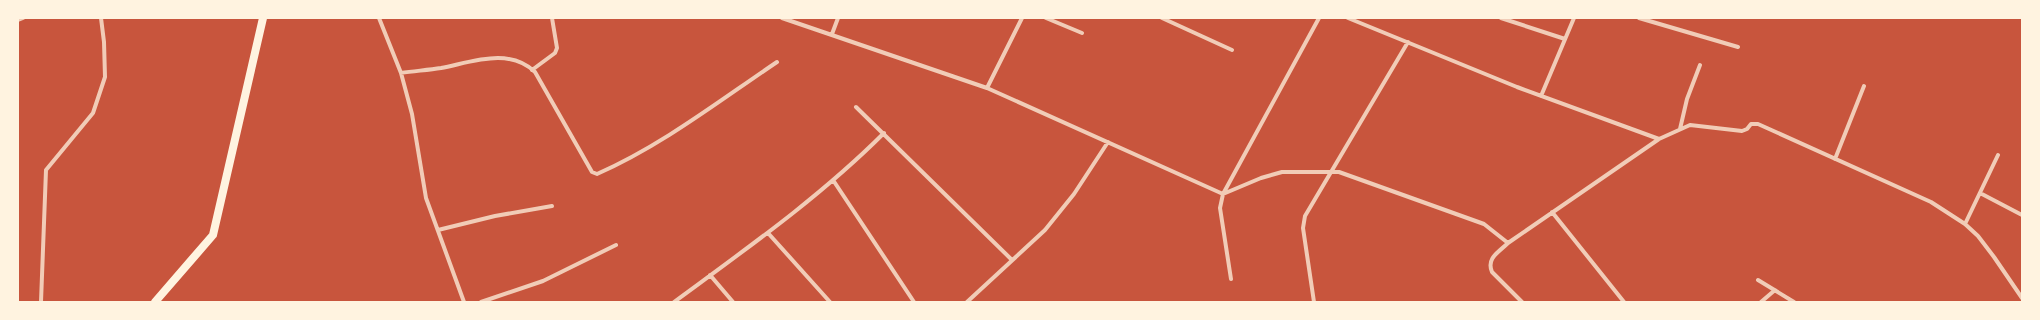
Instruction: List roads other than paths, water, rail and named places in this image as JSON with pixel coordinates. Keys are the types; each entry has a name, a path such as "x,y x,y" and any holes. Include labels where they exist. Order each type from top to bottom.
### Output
{"main road":[{"path":"155,302 213,235 263,18"}],"street":[{"path":"18,20 24,18"},
{"path":"41,302 46,170 93,113 105,77 104,42 101,18"},
{"path":"379,18 401,73 412,114 426,198 464,302"},
{"path":"532,70 555,53 557,48 552,18"},
{"path":"782,18 987,88 1223,194 1261,178 1282,172 1339,172 1473,220 1496,232 1508,242"},
{"path":"832,34 838,18"},
{"path":"987,88 1022,18"},
{"path":"1046,18 1082,33"},
{"path":"1162,18 1232,50"},
{"path":"1231,279 1220,208 1223,194 1319,18"},
{"path":"1348,18 1541,96 1659,139"},
{"path":"1501,18 1565,39"},
{"path":"1541,96 1574,18"},
{"path":"1639,18 1738,47"},
{"path":"1314,302 1303,228 1305,216 1408,42"},
{"path":"401,73 440,68 483,58 507,58 528,66 532,70 592,172 597,174 617,165 685,124 777,62"},
{"path":"1680,129 1687,99 1700,65"},
{"path":"1835,159 1864,86"},
{"path":"856,107 1012,260"},
{"path":"1522,302 1492,272 1489,266 1490,260 1508,242 1659,139 1690,125 1742,131 1747,129 1751,124 1758,124 1931,202 1965,224 1990,251 2022,298"},
{"path":"674,302 768,233 854,163 884,133"},
{"path":"967,302 1045,230 1074,194 1108,142"},
{"path":"1965,224 1998,155"},
{"path":"833,180 914,302"},
{"path":"1980,193 2022,215"},
{"path":"438,230 495,216 552,206"},
{"path":"1552,212 1624,302"},
{"path":"768,233 830,302"},
{"path":"481,302 543,281 616,245"},
{"path":"710,275 733,302"},
{"path":"1758,280 1794,302"},
{"path":"1761,302 1775,290"}]}
